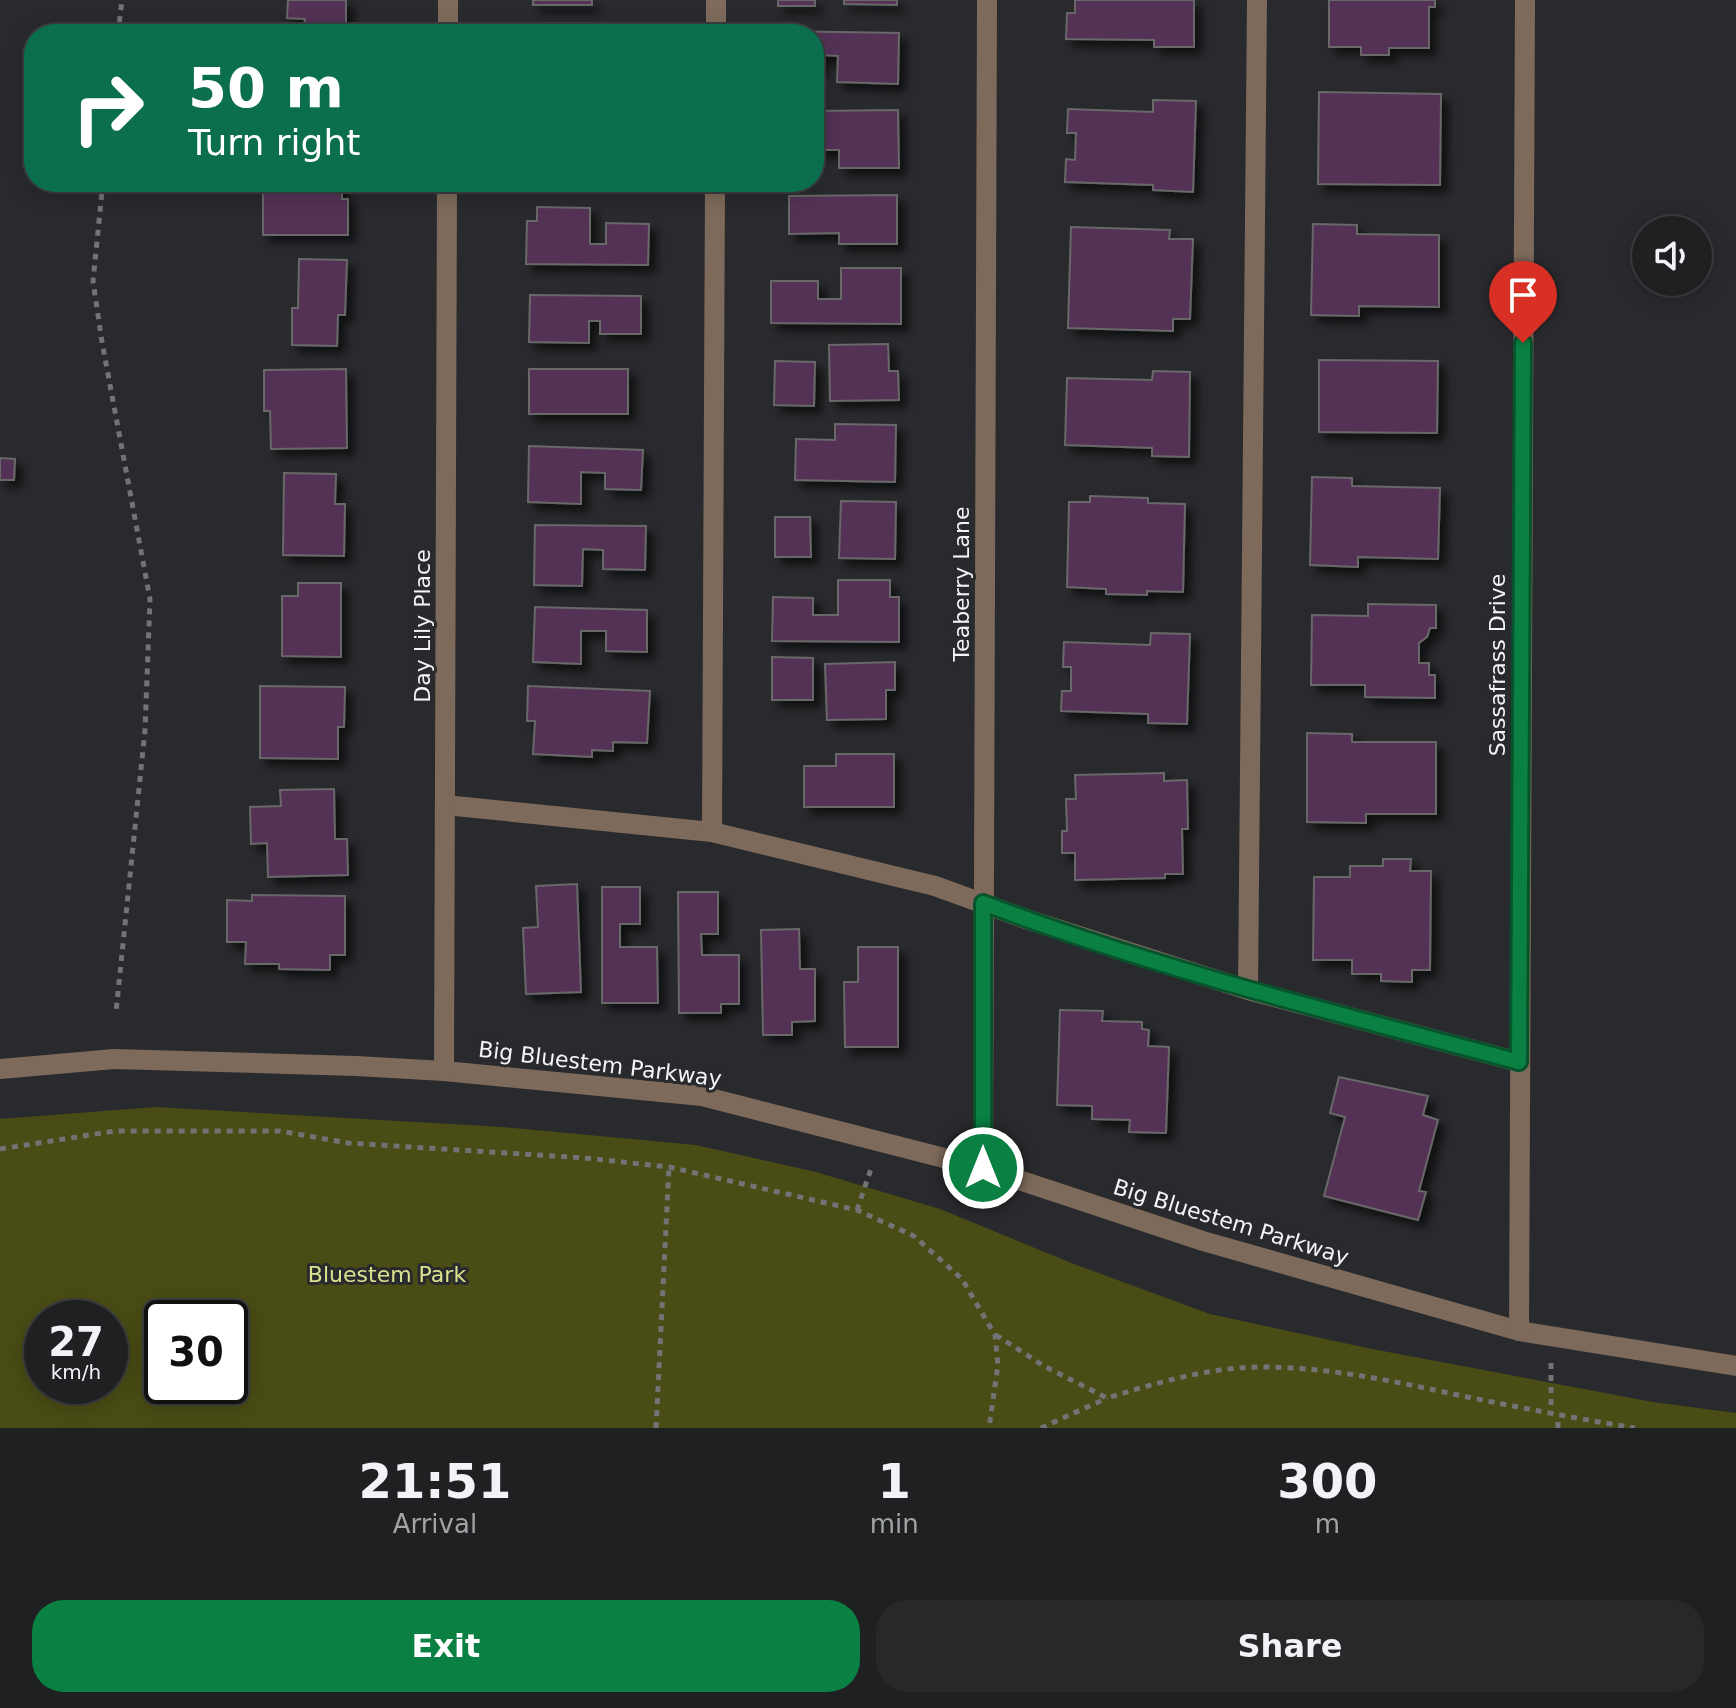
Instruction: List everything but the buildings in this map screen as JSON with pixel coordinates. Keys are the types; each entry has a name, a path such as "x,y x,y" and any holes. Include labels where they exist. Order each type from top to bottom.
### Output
{"street":[{"path":"448,0 448,24"},
{"path":"716,0 716,24"},
{"name":"Teaberry Lane","path":"983,1168 987,0"},
{"path":"1248,990 1257,0"},
{"name":"Sassafrass Drive","path":"1519,1331 1525,0"},
{"name":"Day Lily Place","path":"444,1071 447,192"},
{"path":"712,832 715,192"},
{"path":"445,805 712,832 935,886 1026,919 1248,990 1519,1062"},
{"name":"Big Bluestem Parkway","path":"0,1069 114,1059 444,1071 702,1096 983,1168 1203,1241 1519,1331 1736,1366"}],"path":[{"path":"119,24 122,0"},
{"path":"102,192 93,281 150,599 145,730 116,1012"},
{"path":"0,1149 115,1131 280,1131 348,1143 585,1158 669,1167 857,1210 914,1236 962,1279 995,1335 998,1365 989,1428"},
{"path":"857,1210 872,1166"},
{"path":"656,1428 669,1167"},
{"path":"995,1335 1044,1366 1107,1398"},
{"path":"1551,1362 1554,1415 1558,1428"},
{"path":"1041,1428 1107,1398 1187,1374 1266,1367 1326,1371 1401,1383 1554,1415 1635,1428"}],"green space":[{"name":"Bluestem Park","path":"156,1107 503,1127 696,1145 816,1172 940,1209 1074,1264 1210,1314 1367,1348 1653,1402 1736,1413 1736,1428 0,1428 0,1119"}],"route":[{"path":"983,1168 983,903 1248,990 1519,1062 1523,343"}]}
